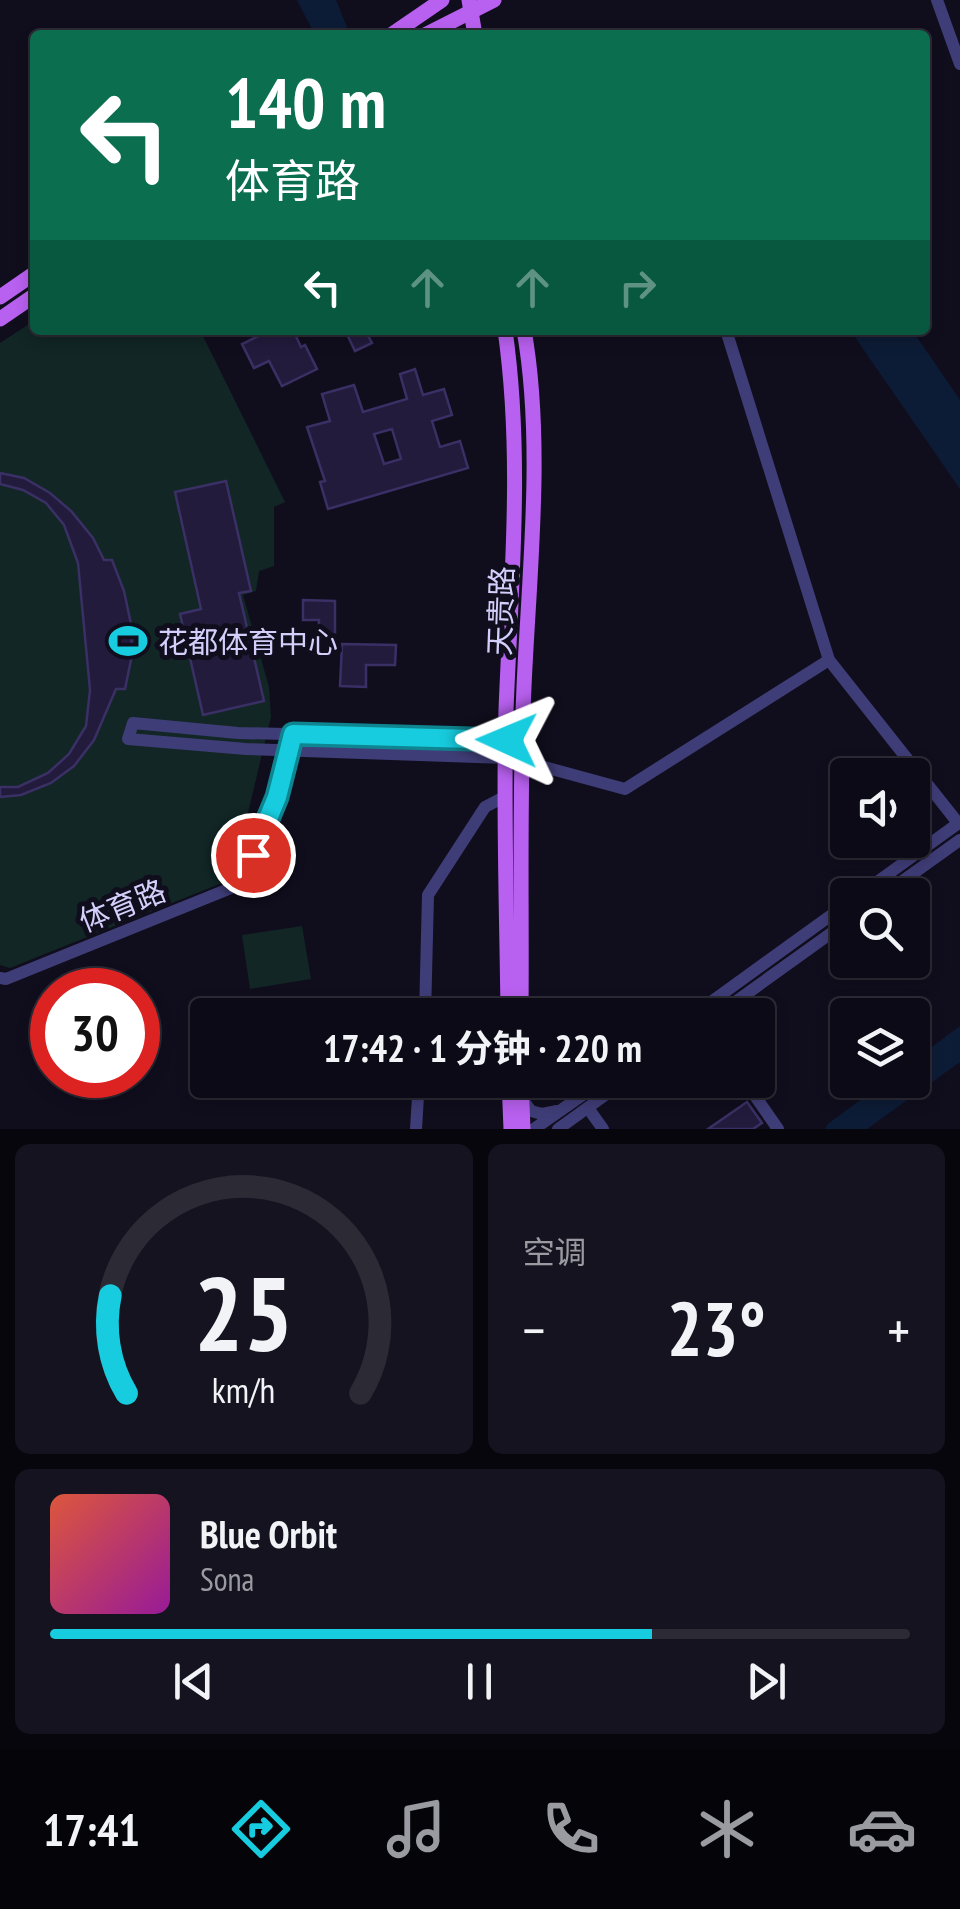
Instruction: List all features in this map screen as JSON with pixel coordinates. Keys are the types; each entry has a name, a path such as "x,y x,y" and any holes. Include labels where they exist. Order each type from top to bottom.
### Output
{"main road":[{"path":"398,30 442,0"},
{"path":"450,0 456,28"},
{"path":"456,28 470,6 494,0"},
{"path":"0,296 30,276"},
{"path":"0,318 30,298"},
{"name":"天贵路","path":"505,335 512,385 514,455 507,740 514,760 506,796 508,998"},
{"name":"天贵路","path":"521,998 514,760 533,451 525,335"},
{"path":"510,1098 511,1129"},
{"path":"521,1098 522,1129"}],"street":[{"path":"937,0 960,64"},
{"path":"728,335 829,660 959,822 882,878"},
{"path":"507,740 238,733 133,724 128,739 514,760 626,789 829,660"},
{"name":"体育路","path":"0,978 6,979 242,884 277,797 293,734"},
{"path":"425,998 428,895 485,807 506,796"},
{"path":"907,878 960,840"},
{"path":"717,998 830,916"},
{"path":"740,998 830,934"},
{"path":"416,1129 417,1098"},
{"path":"521,1098 526,1108 536,1113 564,1109"},
{"path":"534,1129 579,1098"},
{"path":"558,1129 602,1098"},
{"path":"756,1098 778,1129"},
{"path":"588,1108 603,1129"}],"green space":[{"name":"花都体育中心","path":"30,323 30,335 202,335 285,502 274,507 274,566 259,571 256,591 243,595 269,687 271,717 232,879 10,968 0,965 0,343"},
{"path":"302,926 311,979 250,989 242,935"}],"water":[{"path":"297,0 336,0 348,30 312,30"},
{"path":"853,335 915,335 960,400 960,489"},
{"path":"960,1026 960,1062 930,1084 930,1048"},
{"path":"863,1098 910,1098 867,1129 825,1129"}],"building":[{"path":"261,335 295,335 317,369 282,386 269,361 254,368 242,344"},
{"path":"347,335 368,335 372,343 355,351"},
{"path":"415,369 423,395 444,389 452,415 432,421 440,447 460,441 468,468 328,509 320,482 325,481 307,427 330,421 322,394 354,385 363,412 407,399 400,374","holes":["392,429 401,459 384,464 374,434"]},
{"path":"0,473 24,478 50,493 93,538 104,560 112,560 131,624 132,655 125,689 116,689 94,740 74,766 51,783 21,795 0,797 0,787 18,787 48,773 69,754 86,726 90,690 78,563 64,525 46,503 23,490 0,484"},
{"path":"226,481 251,591 239,593 264,701 203,715 180,614 201,609 175,492"},
{"path":"303,600 335,601 335,639 319,639 319,620 303,620"},
{"path":"342,644 396,645 395,665 366,665 366,687 340,686"},
{"path":"747,1102 762,1123 753,1129 708,1129"}],"place":[{"name":"花都体育中心","path":"128,641"}],"route":[{"path":"253,855 277,797 293,734 507,740"}]}
